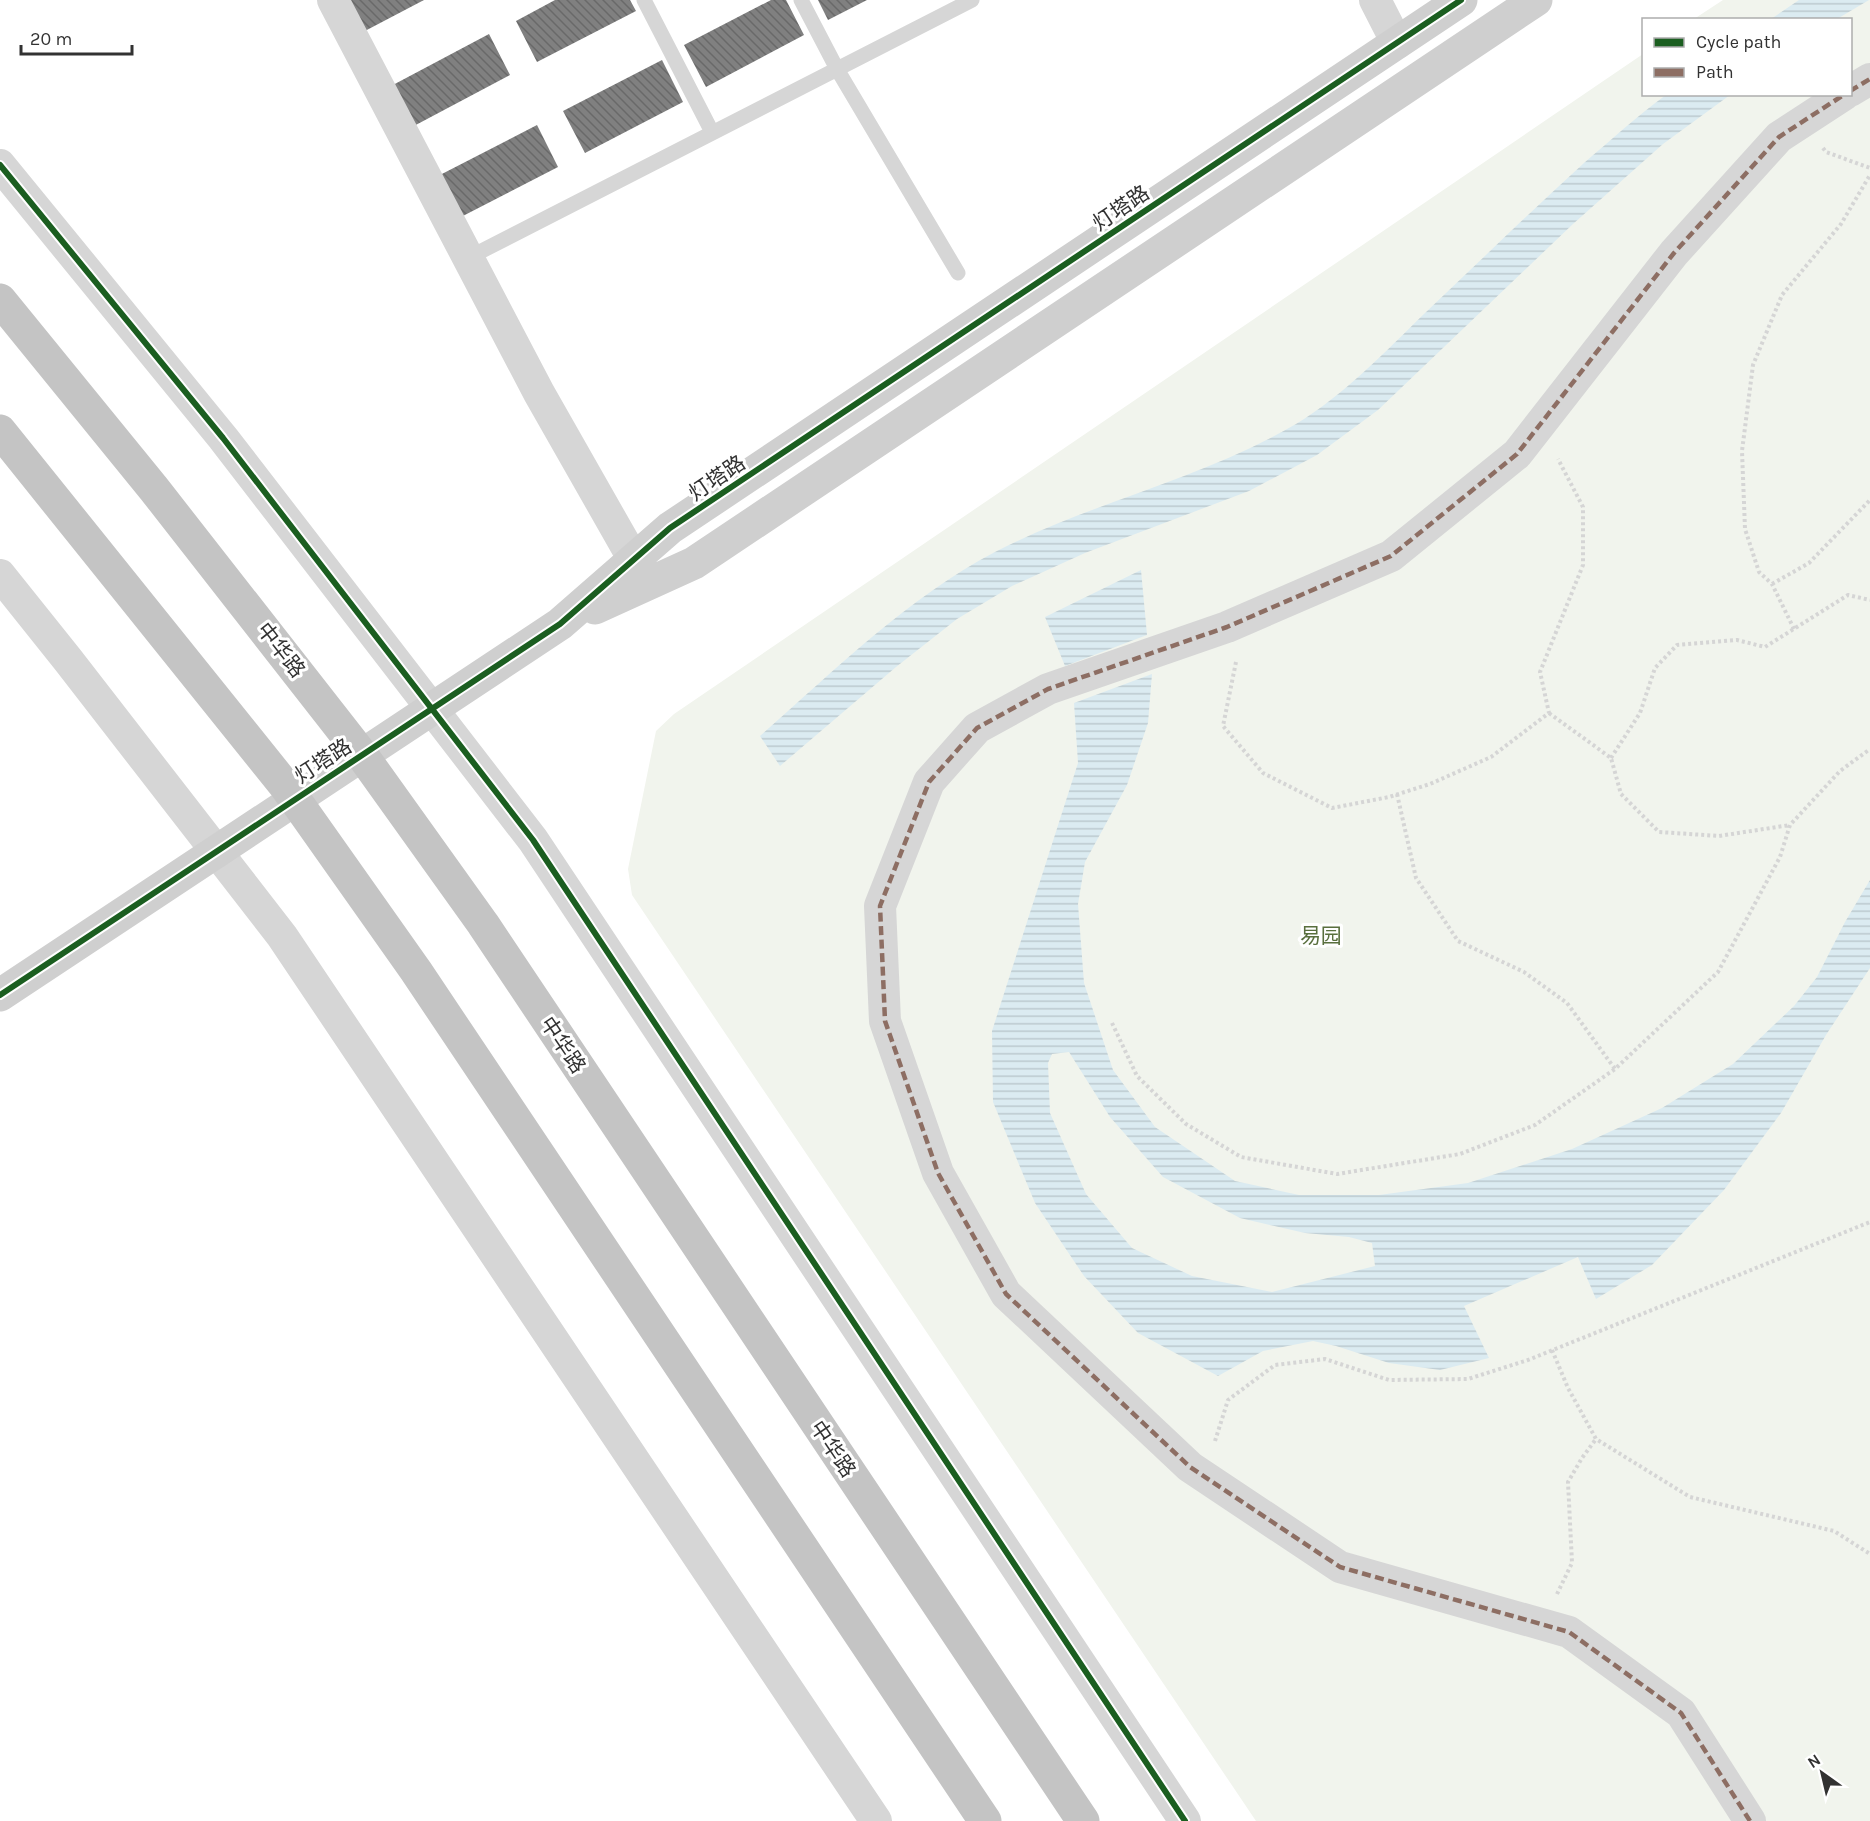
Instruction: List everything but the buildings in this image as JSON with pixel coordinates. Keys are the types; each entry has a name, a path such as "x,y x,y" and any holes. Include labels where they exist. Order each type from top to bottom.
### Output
{"highway":[{"name":"中华路","path":"0,300 154,489 362,755 483,924 1083,1821"},
{"path":"0,431 105,559 294,799 423,981 985,1821"}],"street":[{"path":"333,0 539,393 634,560"},
{"path":"1375,0 1397,43"},
{"name":"灯塔路","path":"0,994 560,624 680,522 1461,0"},
{"name":"灯塔路","path":"560,624 694,563 1536,0"},
{"path":"1852,90 1870,79"},
{"path":"1750,1821 1681,1713 1569,1632 1340,1567 1190,1467 1006,1294 938,1173 885,1021 880,906 929,782 977,728 1048,689 1227,627 1391,556 1517,454 1674,253 1779,137 1842,96"},
{"path":"0,165 223,438 533,840 1185,1821"},
{"path":"0,575 69,660 282,936 876,1821"}],"lane":[{"path":"644,0 712,132"},
{"path":"801,0 837,69 958,273"},
{"path":"468,258 972,0"}],"path":[{"path":"1799,124 1826,152 1870,168"},
{"path":"1794,629 1772,584 1759,572 1745,529 1742,451 1753,365 1782,295 1841,224 1870,175"},
{"path":"1535,430 1562,463 1583,507 1583,565 1540,672 1549,713 1611,758 1621,794 1659,832 1719,836 1790,825"},
{"path":"1772,584 1809,563 1870,500"},
{"path":"1611,758 1640,713 1655,668 1677,645 1737,640 1765,648 1848,595 1870,600"},
{"path":"1249,617 1237,655 1223,726 1263,773 1332,808 1431,784 1491,757 1549,713"},
{"path":"1112,1023 1137,1076 1186,1124 1241,1157 1337,1174 1460,1154 1534,1125 1616,1069 1718,972 1780,858 1790,825 1840,771 1870,748"},
{"path":"1397,794 1416,878 1458,941 1524,972 1566,1003 1616,1069"},
{"path":"1204,1476 1228,1400 1275,1365 1325,1359 1389,1380 1468,1379 1552,1350 1870,1222"},
{"path":"1552,1350 1568,1388 1596,1439 1689,1497 1834,1531 1870,1554"},
{"path":"1543,1624 1572,1563 1568,1482 1596,1439"}],"green space":[{"name":"易园","path":"1723,0 1870,0 1870,1821 1256,1821 632,895 628,869 656,731 674,714 1642,55 1642,96 1852,96 1852,18 1696,18"}],"shaded area":[{"path":"1799,0 1869,0 1839,18 1772,18"},
{"path":"1665,96 1729,96 1663,144 1573,224 1378,410 1317,455 1249,491 1085,553 1012,586 957,619 896,667 780,766 760,736 901,613 963,570 1032,534 1223,460 1260,443 1314,413 1363,373 1524,219 1634,120"},
{"path":"1141,570 1147,635 1065,666 1045,617"},
{"path":"1152,674 1148,723 1127,785 1085,862 1078,904 1084,983 1113,1070 1155,1127 1235,1181 1299,1195 1379,1195 1468,1183 1572,1149 1662,1108 1733,1064 1794,1006 1817,977 1845,922 1870,880 1870,968 1826,1035 1781,1113 1724,1190 1652,1265 1596,1299 1578,1257 1464,1306 1489,1358 1440,1370 1389,1363 1313,1341 1263,1351 1218,1376 1138,1333 1084,1276 1035,1203 993,1102 992,1031 1078,763 1074,703","holes":["1069,1052 1110,1117 1163,1177 1240,1218 1305,1233 1349,1237 1372,1243 1375,1266 1272,1292 1192,1276 1132,1248 1086,1194 1050,1113 1048,1063 1052,1054"]}],"marked path":[{"path":"1852,90 1870,79"},
{"path":"1750,1821 1681,1713 1569,1632 1340,1567 1190,1467 1006,1294 938,1173 885,1021 880,906 929,782 977,728 1048,689 1227,627 1391,556 1517,454 1674,253 1779,137 1842,96"}],"cycle path":[{"path":"0,995 560,624 670,528 1461,0"},
{"path":"0,165 223,438 533,840 1185,1821"}]}
